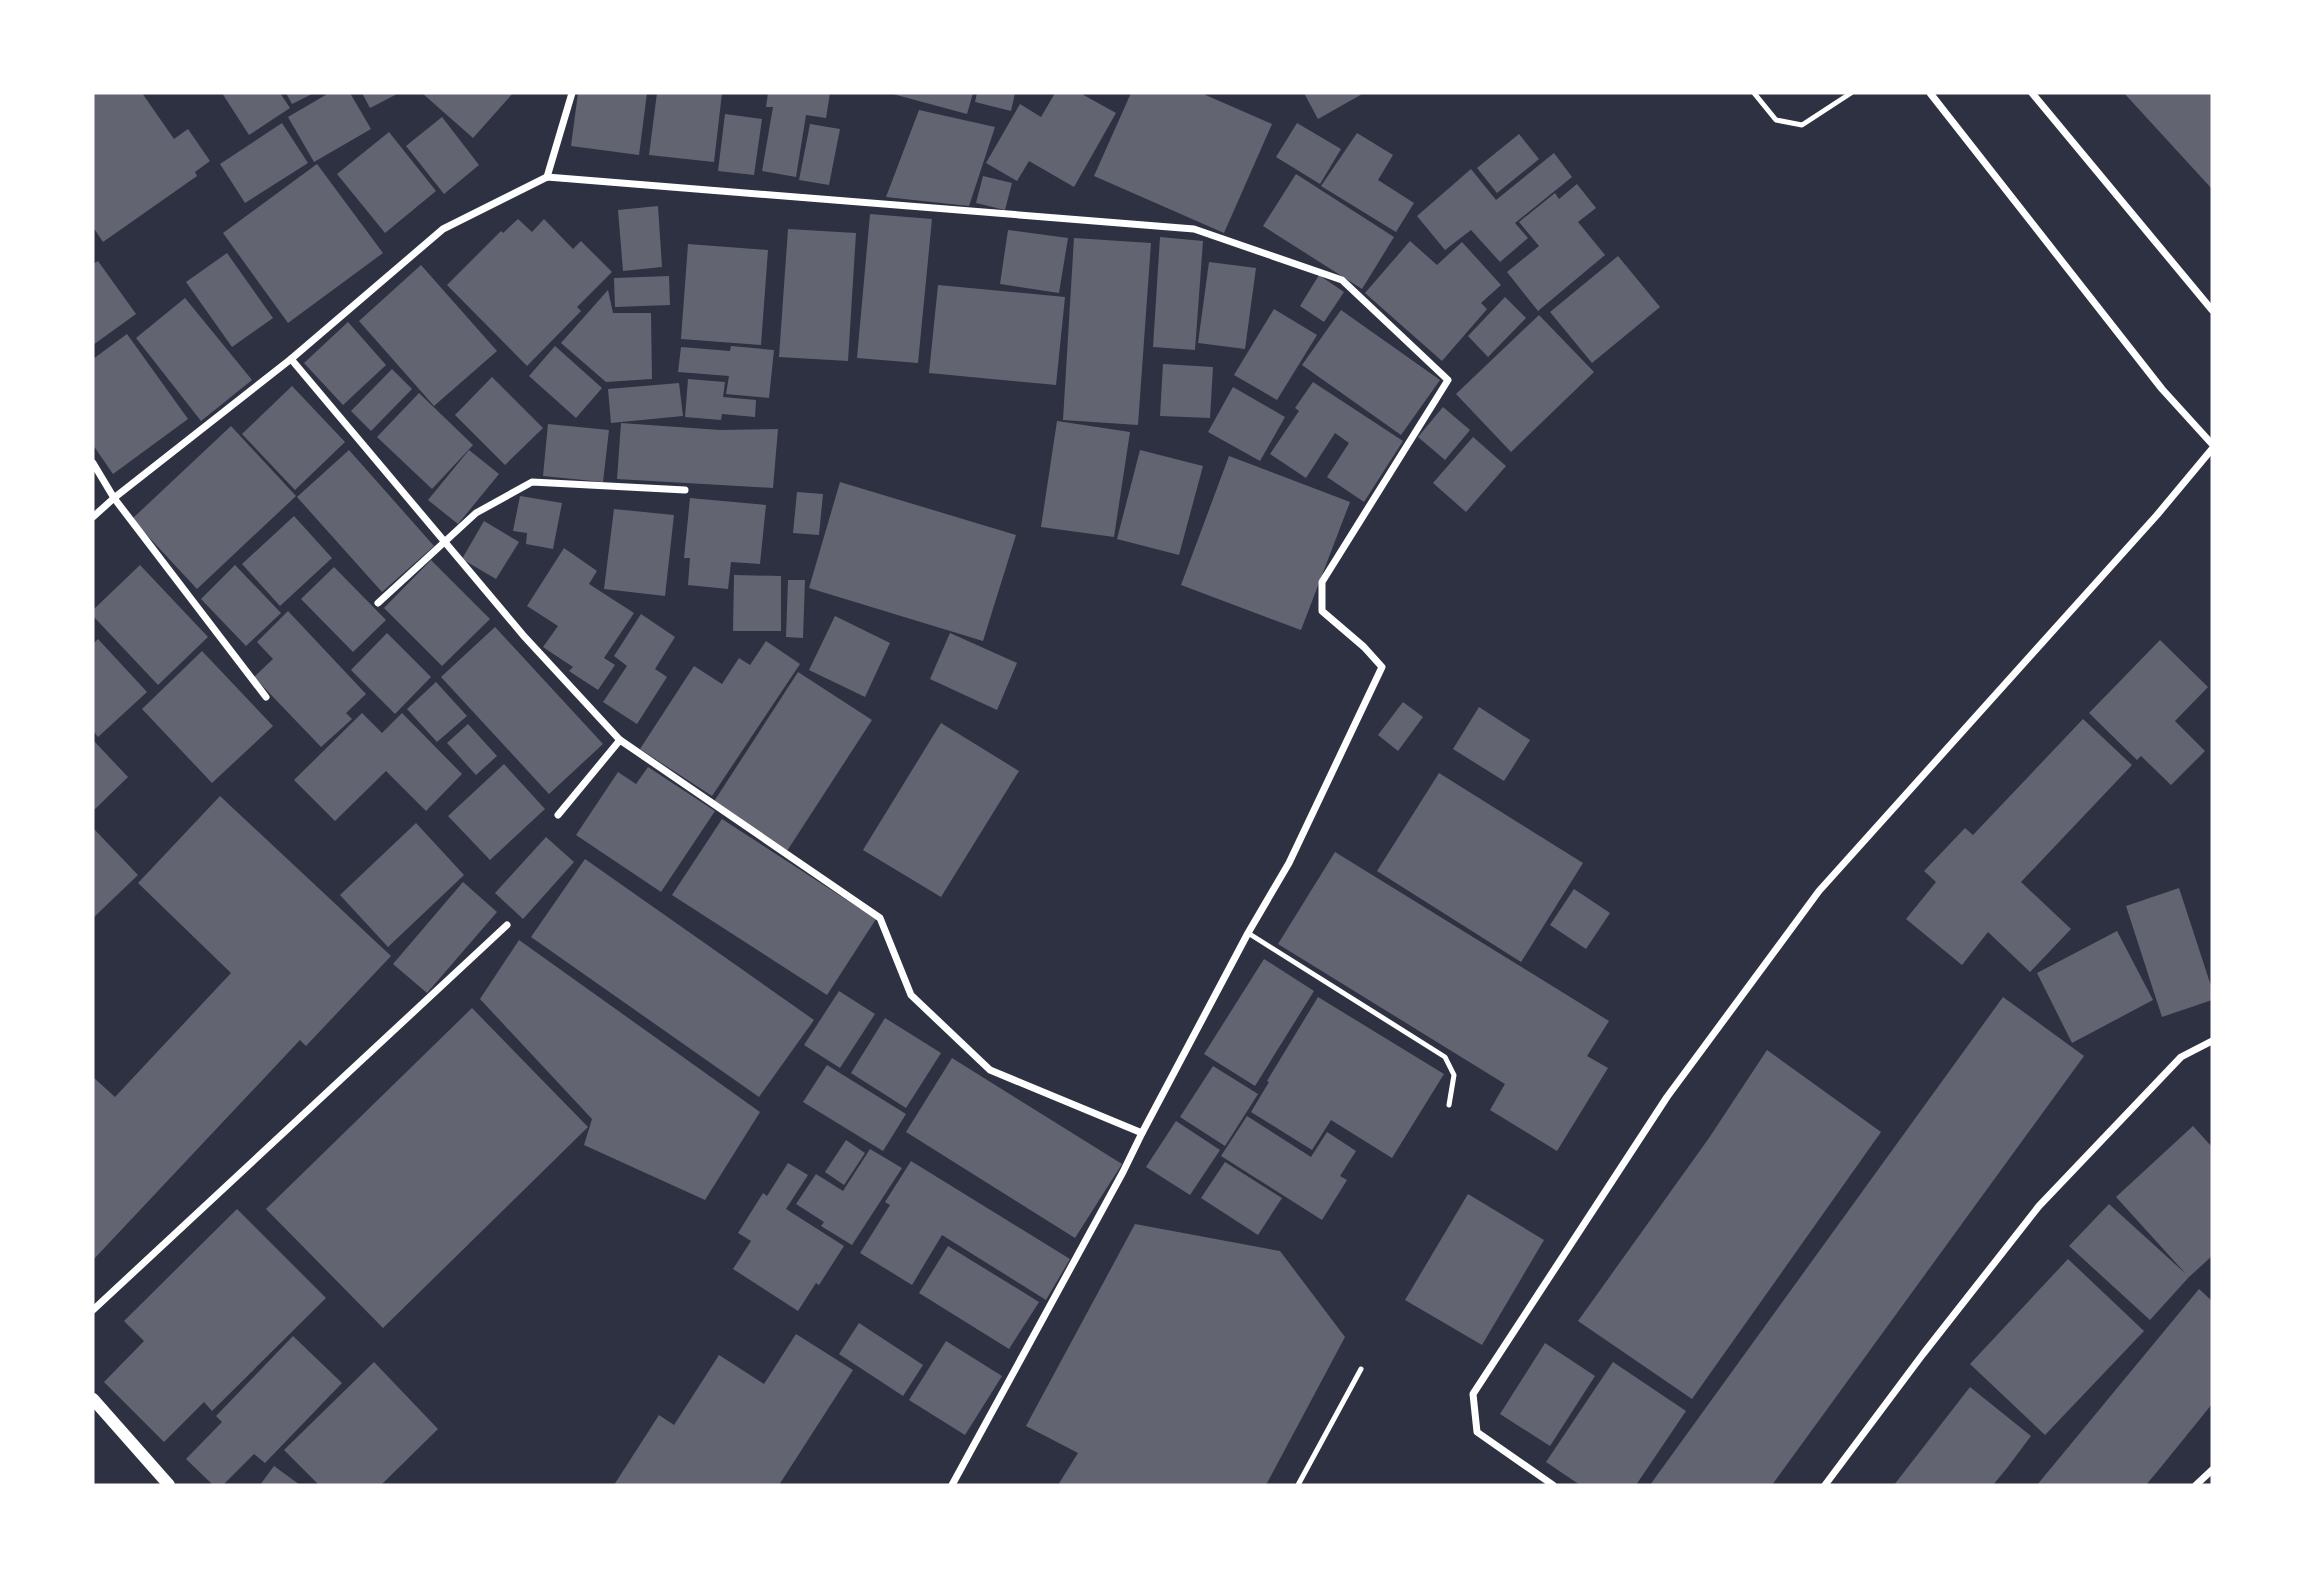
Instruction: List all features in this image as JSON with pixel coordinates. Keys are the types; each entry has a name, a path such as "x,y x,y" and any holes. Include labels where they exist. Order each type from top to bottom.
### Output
{"street":[{"path":"547,177 572,93"},
{"path":"1930,93 2162,389 2212,444"},
{"path":"2032,93 2212,310"},
{"path":"93,517 291,359 443,229 547,177 1194,229 1342,280 1448,380 1322,582 1322,611 1364,647 1382,667 1289,863 1248,933 1124,1172 952,1485"},
{"path":"291,359 523,635 620,740 880,918 911,995 990,1070 1142,1133"},
{"path":"1553,1485 1477,1432 1473,1394 1667,1097 1819,891 2157,515 2212,449"},
{"path":"93,463 114,498 265,697"},
{"path":"378,603 476,513 532,482 685,490"},
{"path":"558,814 620,740"},
{"path":"93,1310 507,925"},
{"path":"1825,1485 2039,1206 2180,1057 2212,1041"},
{"path":"93,1399 169,1485"},
{"path":"2196,1485 2212,1471"}],"lane":[{"path":"1754,93 1776,120 1802,125 1851,93"},
{"path":"1248,933 1445,1057 1454,1074 1449,1105"},
{"path":"1298,1485 1361,1369"}],"building":[{"path":"93,93 142,93 174,139 188,129 210,161 195,172 197,176 103,242 93,227"},
{"path":"222,93 280,93 290,108 249,135"},
{"path":"286,93 314,93 292,104"},
{"path":"329,93 350,93 371,129 314,162 288,117"},
{"path":"362,93 399,93 370,108"},
{"path":"422,93 513,93 473,138"},
{"path":"578,93 647,93 639,155 571,146"},
{"path":"657,93 722,93 714,162 649,155"},
{"path":"768,93 830,93 826,118 806,115 796,177 762,171 773,107 766,107"},
{"path":"889,93 973,93 967,114"},
{"path":"977,93 1015,93 1011,111 975,102"},
{"path":"1055,93 1080,93 1116,113 1074,187 1029,161 1017,181 986,163 1020,104 1041,117"},
{"path":"1131,93 1201,93 1272,124 1224,233 1094,176"},
{"path":"1304,93 1364,93 1318,119"},
{"path":"2124,93 2212,93 2212,189"},
{"path":"919,110 995,127 969,206 886,197"},
{"path":"725,114 762,119 754,175 718,171"},
{"path":"442,117 479,165 444,194 406,146"},
{"path":"282,123 308,163 245,203 220,164"},
{"path":"1297,123 1341,149 1320,184 1276,157"},
{"path":"810,124 840,129 829,185 799,180"},
{"path":"389,132 436,191 385,233 337,174"},
{"path":"1357,133 1393,155 1378,180 1414,203 1396,232 1321,186"},
{"path":"1519,134 1539,159 1497,193 1477,168"},
{"path":"1554,153 1572,177 1515,223 1528,238 1500,262 1471,230 1445,250 1417,216 1471,169 1496,200"},
{"path":"317,164 383,253 288,323 223,233"},
{"path":"1296,174 1394,237 1362,289 1263,226"},
{"path":"983,176 1012,183 1005,210 976,203"},
{"path":"1577,184 1596,208 1578,222 1605,255 1538,311 1507,272 1539,246 1519,222 1555,193 1559,199"},
{"path":"658,206 662,267 623,271 618,210"},
{"path":"870,214 932,219 918,363 857,358"},
{"path":"518,219 532,232 544,219 573,249 581,241 612,272 577,307 581,311 527,366 447,285 501,231 503,233"},
{"path":"788,229 856,233 848,361 779,357"},
{"path":"1008,230 1068,238 1059,293 1000,284"},
{"path":"1160,237 1203,241 1195,350 1153,347"},
{"path":"1074,238 1151,243 1138,425 1063,420"},
{"path":"1410,241 1437,265 1462,242 1501,285 1481,303 1487,309 1442,361 1365,293"},
{"path":"688,244 768,250 761,345 681,339"},
{"path":"227,253 273,318 232,347 186,282"},
{"path":"1618,256 1660,307 1592,363 1550,312"},
{"path":"98,261 136,314 93,345 93,264"},
{"path":"1209,262 1256,268 1245,349 1198,343"},
{"path":"421,265 497,351 434,406 359,321"},
{"path":"1319,275 1344,292 1324,322 1300,306"},
{"path":"669,276 670,305 615,307 614,278"},
{"path":"938,285 1065,297 1056,385 929,373"},
{"path":"608,290 613,313 651,313 652,379 606,382 561,343"},
{"path":"1505,297 1526,318 1488,357 1468,336"},
{"path":"185,298 252,380 201,421 136,338"},
{"path":"1274,309 1317,335 1277,400 1234,375"},
{"path":"1341,310 1440,380 1401,435 1302,365"},
{"path":"1539,315 1594,372 1511,452 1456,394"},
{"path":"348,322 386,365 343,405 304,363"},
{"path":"127,334 188,419 113,474 93,445 93,359"},
{"path":"555,346 602,388 576,418 529,376"},
{"path":"731,346 774,350 769,398 726,394 729,376 678,372 681,347 730,351"},
{"path":"1163,364 1213,367 1210,418 1160,416"},
{"path":"392,369 412,389 371,431 351,411"},
{"path":"492,377 543,428 505,465 455,415"},
{"path":"688,379 725,382 723,397 756,400 755,417 722,414 721,420 685,417"},
{"path":"1313,382 1403,441 1364,502 1327,477 1349,443 1335,433 1306,478 1270,454 1299,411 1295,408"},
{"path":"679,383 683,416 611,423 608,389"},
{"path":"292,386 345,442 295,490 242,434"},
{"path":"1233,387 1285,417 1260,461 1208,432"},
{"path":"419,393 473,445 432,489 377,437"},
{"path":"1443,407 1470,430 1445,460 1418,437"},
{"path":"1057,421 1130,432 1114,537 1041,527"},
{"path":"621,423 720,430 778,429 773,488 617,479"},
{"path":"548,424 609,430 603,482 543,476"},
{"path":"231,426 296,496 197,589 132,519"},
{"path":"1473,437 1506,466 1466,512 1433,483"},
{"path":"349,450 434,546 382,592 297,497"},
{"path":"469,450 499,474 458,524 428,500"},
{"path":"1140,450 1203,466 1179,555 1117,539"},
{"path":"1229,456 1350,502 1301,630 1181,585"},
{"path":"840,482 1016,535 983,641 809,588"},
{"path":"797,492 823,494 819,535 793,533"},
{"path":"520,496 562,503 553,549 526,544 527,533 513,531"},
{"path":"690,498 766,505 760,564 731,562 728,589 688,585 690,558 684,558"},
{"path":"614,509 674,515 665,596 604,589"},
{"path":"294,516 332,558 280,606 242,564"},
{"path":"484,521 519,542 496,579 462,559"},
{"path":"564,548 597,571 589,584 634,613 604,658 615,665 598,690 569,671 573,667 543,647 558,626 527,606"},
{"path":"431,560 490,619 442,666 384,608"},
{"path":"140,565 208,637 158,685 93,616 93,610"},
{"path":"235,565 281,613 246,646 201,599"},
{"path":"334,567 386,620 353,652 301,599"},
{"path":"734,575 781,576 781,631 733,631"},
{"path":"788,580 805,580 803,638 786,637"},
{"path":"288,611 366,694 346,713 352,719 321,747 254,677 273,659 257,642"},
{"path":"641,614 675,637 655,669 667,677 637,724 603,702 627,666 614,656"},
{"path":"835,616 890,643 865,697 809,670"},
{"path":"495,627 603,744 549,794 441,677"},
{"path":"387,633 431,677 395,714 351,670"},
{"path":"950,633 1017,663 997,710 930,679"},
{"path":"98,639 147,692 98,737 93,731 93,644"},
{"path":"2160,640 2208,687 2175,721 2205,751 2171,785 2141,756 2137,760 2089,713"},
{"path":"766,641 800,664 712,796 640,749 694,666 722,684 739,658 750,665"},
{"path":"202,651 273,726 212,783 142,709"},
{"path":"798,672 872,720 787,851 713,803"},
{"path":"436,682 467,716 437,742 407,709"},
{"path":"1403,702 1423,717 1398,751 1378,735"},
{"path":"1479,707 1530,740 1504,781 1453,749"},
{"path":"362,713 382,733 402,713 462,774 426,811 386,771 335,821 294,780"},
{"path":"2083,719 2132,765 2021,882 2071,929 2030,972 1988,932 1962,965 1906,919 1936,882 1924,871 1965,828 1973,835"},
{"path":"941,723 1019,771 941,897 863,850"},
{"path":"468,724 497,756 476,775 447,743"},
{"path":"93,740 128,777 93,811"},
{"path":"504,764 545,809 490,860 448,816"},
{"path":"648,767 715,811 661,892 576,835 618,772 636,784"},
{"path":"1439,773 1583,863 1521,962 1377,871"},
{"path":"220,796 391,956 306,1046 300,1040 93,1260 93,1077 115,1097 231,973 138,883"},
{"path":"722,819 876,919 827,995 672,895"},
{"path":"416,823 464,875 388,947 340,895"},
{"path":"93,828 138,875 93,918"},
{"path":"546,837 574,862 523,919 495,893"},
{"path":"1335,852 1609,1021 1587,1056 1608,1068 1557,1151 1490,1110 1505,1084 1278,944"},
{"path":"585,859 814,1020 759,1097 531,937"},
{"path":"463,882 497,912 427,993 393,964"},
{"path":"2179,888 2212,989 2212,1000 2162,1017 2126,906"},
{"path":"1574,889 1610,913 1586,949 1550,925"},
{"path":"2117,931 2153,1000 2072,1043 2037,973"},
{"path":"519,940 760,1112 705,1200 584,1145 592,1119 480,999"},
{"path":"1264,959 1314,991 1255,1086 1204,1054"},
{"path":"839,991 875,1014 840,1068 804,1045"},
{"path":"1318,997 1444,1074 1392,1158 1331,1120 1312,1150 1251,1112"},
{"path":"2003,997 2084,1056 1772,1485 1650,1485"},
{"path":"472,1008 588,1127 383,1328 266,1209"},
{"path":"885,1018 941,1053 906,1108 851,1073"},
{"path":"1767,1050 1881,1132 1692,1399 1578,1321 1709,1138"},
{"path":"952,1058 1122,1164 1075,1238 906,1132"},
{"path":"827,1065 906,1114 883,1151 803,1102"},
{"path":"1213,1066 1258,1094 1225,1146 1180,1117"},
{"path":"1247,1116 1311,1157 1327,1132 1356,1151 1340,1176 1347,1180 1322,1220 1221,1156"},
{"path":"1176,1121 1220,1150 1190,1195 1146,1167"},
{"path":"2193,1126 2212,1147 2212,1256 2150,1320 2069,1246 2109,1204 2186,1274 2116,1197"},
{"path":"846,1140 865,1153 844,1185 825,1172"},
{"path":"870,1149 902,1168 852,1245 821,1226 824,1222 796,1204 816,1174 843,1191"},
{"path":"911,1161 1070,1259 1046,1300 942,1235 912,1285 860,1253 890,1205 885,1202"},
{"path":"1225,1162 1282,1198 1258,1235 1201,1198"},
{"path":"788,1163 808,1175 786,1209 844,1246 819,1285 816,1283 798,1311 733,1269 751,1241 738,1233 763,1193 767,1196"},
{"path":"1468,1194 1544,1240 1482,1345 1405,1300"},
{"path":"237,1209 326,1298 212,1411 204,1402 164,1442 104,1382 144,1341 124,1321"},
{"path":"1135,1224 1280,1251 1345,1337 1266,1485 1058,1485 1078,1453 1026,1426"},
{"path":"948,1246 1039,1302 1009,1349 919,1293"},
{"path":"2068,1259 2144,1331 2045,1435 1970,1364"},
{"path":"2199,1289 2212,1301 2212,1404 2161,1467 2146,1485 2037,1485"},
{"path":"859,1323 923,1365 903,1396 839,1354"},
{"path":"796,1334 853,1370 779,1485 614,1485 659,1415 674,1425 719,1355 764,1384"},
{"path":"293,1336 342,1383 265,1463 254,1454 223,1485 213,1485 186,1459 222,1422 216,1416"},
{"path":"946,1341 1002,1376 965,1435 909,1400"},
{"path":"1545,1343 1595,1376 1550,1446 1500,1414"},
{"path":"374,1362 438,1429 381,1485 319,1485 284,1450"},
{"path":"1613,1362 1686,1411 1636,1485 1580,1485 1546,1462"},
{"path":"1970,1387 2031,1436 2007,1468 1993,1485 1894,1485"},
{"path":"274,1466 300,1485 260,1485"}]}
